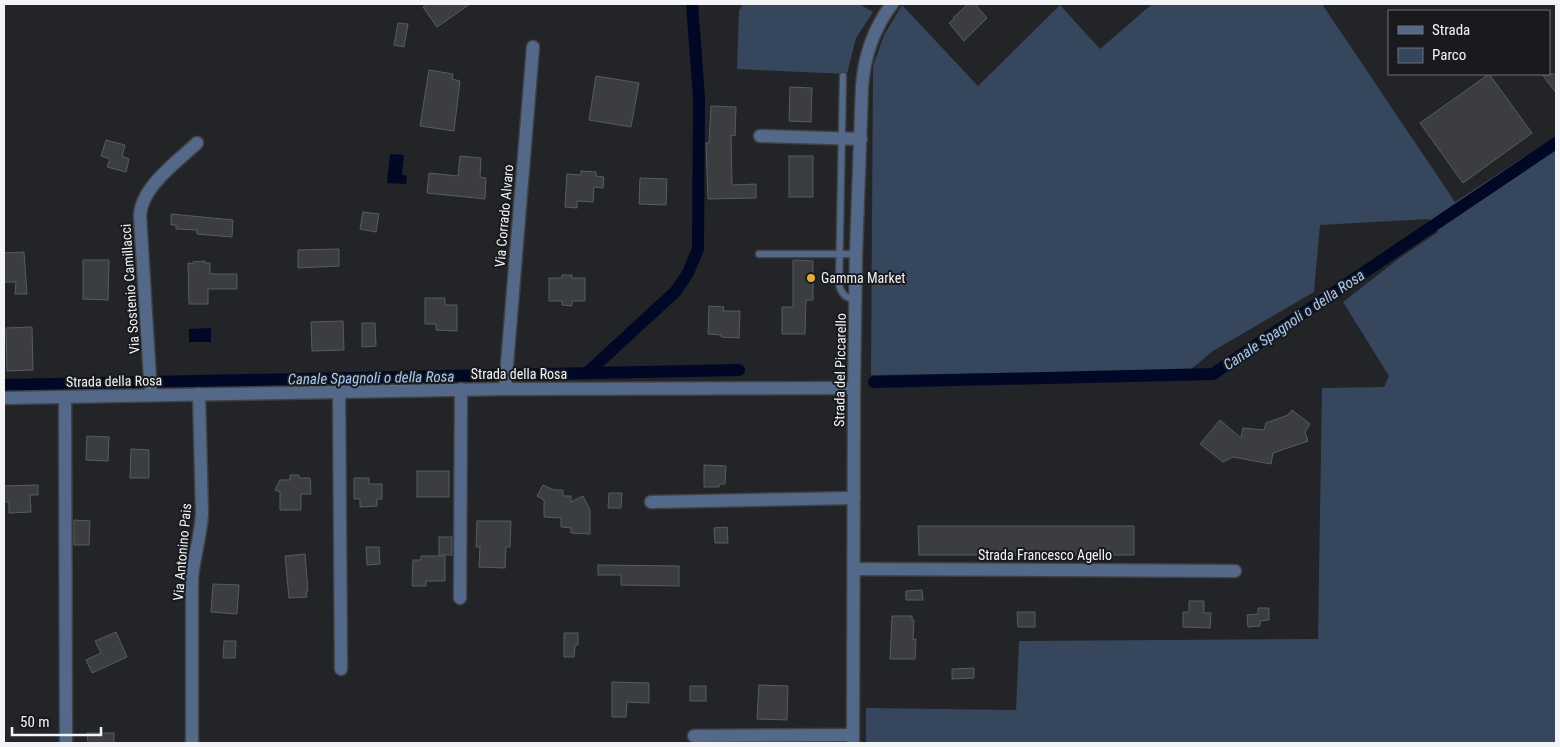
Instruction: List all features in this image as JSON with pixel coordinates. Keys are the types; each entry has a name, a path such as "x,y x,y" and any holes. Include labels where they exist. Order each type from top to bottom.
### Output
{"street":[{"name":"Strada del Piccarello","path":"853,739 854,388 856,254 862,139 862,87 865,63 876,30 892,4"},
{"name":"Via Corrado Alvaro","path":"505,388 533,47"},
{"path":"760,136 862,139"},
{"name":"Via Sostenio Camillacci","path":"151,395 140,216 142,205 150,188 197,144"},
{"name":"Strada della Rosa","path":"4,398 505,388 854,388"},
{"path":"460,598 461,389"},
{"path":"339,392 341,669"},
{"name":"Via Antonino Pais","path":"192,743 192,578 201,530 202,513 199,394"},
{"path":"65,397 66,743"},
{"path":"652,502 854,498"},
{"name":"Strada Francesco Agello","path":"854,569 1235,571"},
{"path":"694,736 853,739"}],"lane":[{"path":"843,76 840,288 846,297 856,299"},
{"path":"759,254 856,254"}],"green space":[{"path":"743,4 859,4 873,12 856,38 847,74 737,69 739,11"},
{"path":"1152,4 1322,4 1455,202 1556,136 1556,743 866,743 866,708 1016,710 1019,641 1318,639 1322,388 1384,387 1389,376 1343,302 1401,257 1438,232 1429,219 1320,225 1314,292 1213,351 1190,370 871,375 873,66 884,35 902,5 978,86 1060,5 1100,49"}],"shaded area":[{"path":"390,154 404,155 402,175 407,176 406,184 387,183"},
{"path":"211,328 211,342 189,342 189,329"}],"building":[{"path":"428,4 470,4 437,27 423,7"},
{"path":"968,4 975,4 987,18 964,41 949,23"},
{"path":"398,23 408,24 404,47 394,45"},
{"path":"429,70 453,74 452,79 460,81 454,131 420,126"},
{"path":"1556,74 1556,93 1543,75"},
{"path":"1490,75 1532,133 1463,183 1420,123"},
{"path":"596,76 639,83 631,127 589,120"},
{"path":"790,87 812,88 811,122 789,121"},
{"path":"711,106 736,107 735,136 731,135 732,185 756,184 756,198 708,199 706,143 709,143"},
{"path":"106,140 125,145 122,156 129,159 126,172 107,167 110,159 101,156"},
{"path":"460,156 481,158 480,177 486,178 485,199 427,193 429,173 458,176"},
{"path":"789,156 813,156 813,197 789,197"},
{"path":"581,171 596,172 596,176 604,177 603,188 594,187 593,202 577,201 577,208 565,207 567,174 581,175"},
{"path":"640,178 667,179 666,205 639,204"},
{"path":"363,212 379,214 376,232 360,229"},
{"path":"171,214 233,220 232,237 197,234 197,230 176,229 176,225 171,225"},
{"path":"339,249 339,266 298,268 298,250"},
{"path":"24,252 27,294 15,294 16,282 4,282 4,253"},
{"path":"83,260 109,260 108,300 83,299"},
{"path":"793,260 813,261 813,300 806,300 805,334 782,334 782,307 793,307"},
{"path":"205,261 205,263 210,263 210,274 237,274 237,289 208,289 208,304 189,304 188,263 193,264 193,262"},
{"path":"562,275 572,275 572,278 585,278 585,301 572,301 572,306 562,305 562,301 549,301 549,278 562,278"},
{"path":"425,298 445,298 445,305 457,305 457,331 436,330 436,324 425,324"},
{"path":"709,306 724,307 723,311 740,311 739,338 708,334"},
{"path":"343,321 344,350 312,351 311,322"},
{"path":"362,323 375,323 376,346 362,347"},
{"path":"32,327 33,370 7,371 6,328"},
{"path":"1292,410 1310,424 1305,432 1308,441 1273,453 1271,464 1233,457 1223,462 1200,444 1220,420 1241,438 1243,428 1264,430 1266,423 1288,415"},
{"path":"87,436 109,437 108,461 86,460"},
{"path":"131,449 149,450 149,478 130,478"},
{"path":"704,465 726,466 725,484 719,484 719,487 704,487"},
{"path":"417,471 449,471 449,497 417,497"},
{"path":"290,475 299,475 299,478 310,478 311,494 301,494 301,510 280,510 280,492 275,490 280,480 290,480"},
{"path":"354,478 369,478 369,484 382,484 382,499 377,499 377,506 360,507 360,499 354,499"},
{"path":"38,485 38,495 30,495 31,512 9,513 9,502 4,502 4,486"},
{"path":"543,485 554,490 563,490 563,496 571,496 571,502 583,496 590,510 590,534 571,533 571,528 561,527 561,518 544,517 544,500 537,496"},
{"path":"609,493 622,493 621,508 608,508"},
{"path":"74,520 90,521 89,545 74,545"},
{"path":"477,521 511,521 510,547 506,547 505,568 479,567 480,547 476,547"},
{"path":"918,526 1134,526 1134,555 919,555"},
{"path":"727,527 728,543 715,543 714,528"},
{"path":"439,537 452,537 452,555 439,555"},
{"path":"366,547 379,547 380,564 367,565"},
{"path":"305,554 307,597 289,598 285,556"},
{"path":"421,556 445,556 445,581 426,581 426,586 412,586 413,560 421,560"},
{"path":"598,565 679,566 679,586 621,585 621,575 598,575"},
{"path":"213,584 239,585 237,614 211,612"},
{"path":"922,590 923,600 906,600 906,591"},
{"path":"1189,601 1204,601 1204,613 1211,613 1210,628 1183,627 1183,612 1189,612"},
{"path":"1258,608 1269,608 1269,620 1260,621 1260,626 1248,627 1247,615 1258,614"},
{"path":"1017,612 1035,612 1035,627 1018,627"},
{"path":"892,616 912,616 912,620 914,620 913,640 916,639 915,659 890,659"},
{"path":"116,632 127,657 92,673 86,660 101,653 95,641"},
{"path":"564,633 578,633 578,645 575,645 574,657 564,657"},
{"path":"224,641 236,641 235,658 223,658"},
{"path":"974,668 974,678 952,679 952,669"},
{"path":"612,682 649,683 649,703 627,702 626,717 612,717"},
{"path":"759,685 788,686 787,720 757,719"},
{"path":"690,686 706,686 706,701 690,701"},
{"path":"87,733 114,733 114,743 88,743"}],"waterway":[{"path":"587,373 676,291 688,273 698,249 699,97 692,4"},
{"name":"Canale Spagnoli o della Rosa","path":"874,382 1213,374 1556,143"},
{"name":"Canale Spagnoli o della Rosa","path":"4,385 739,370"}],"place":[{"name":"Gamma Market","path":"811,278"}]}
